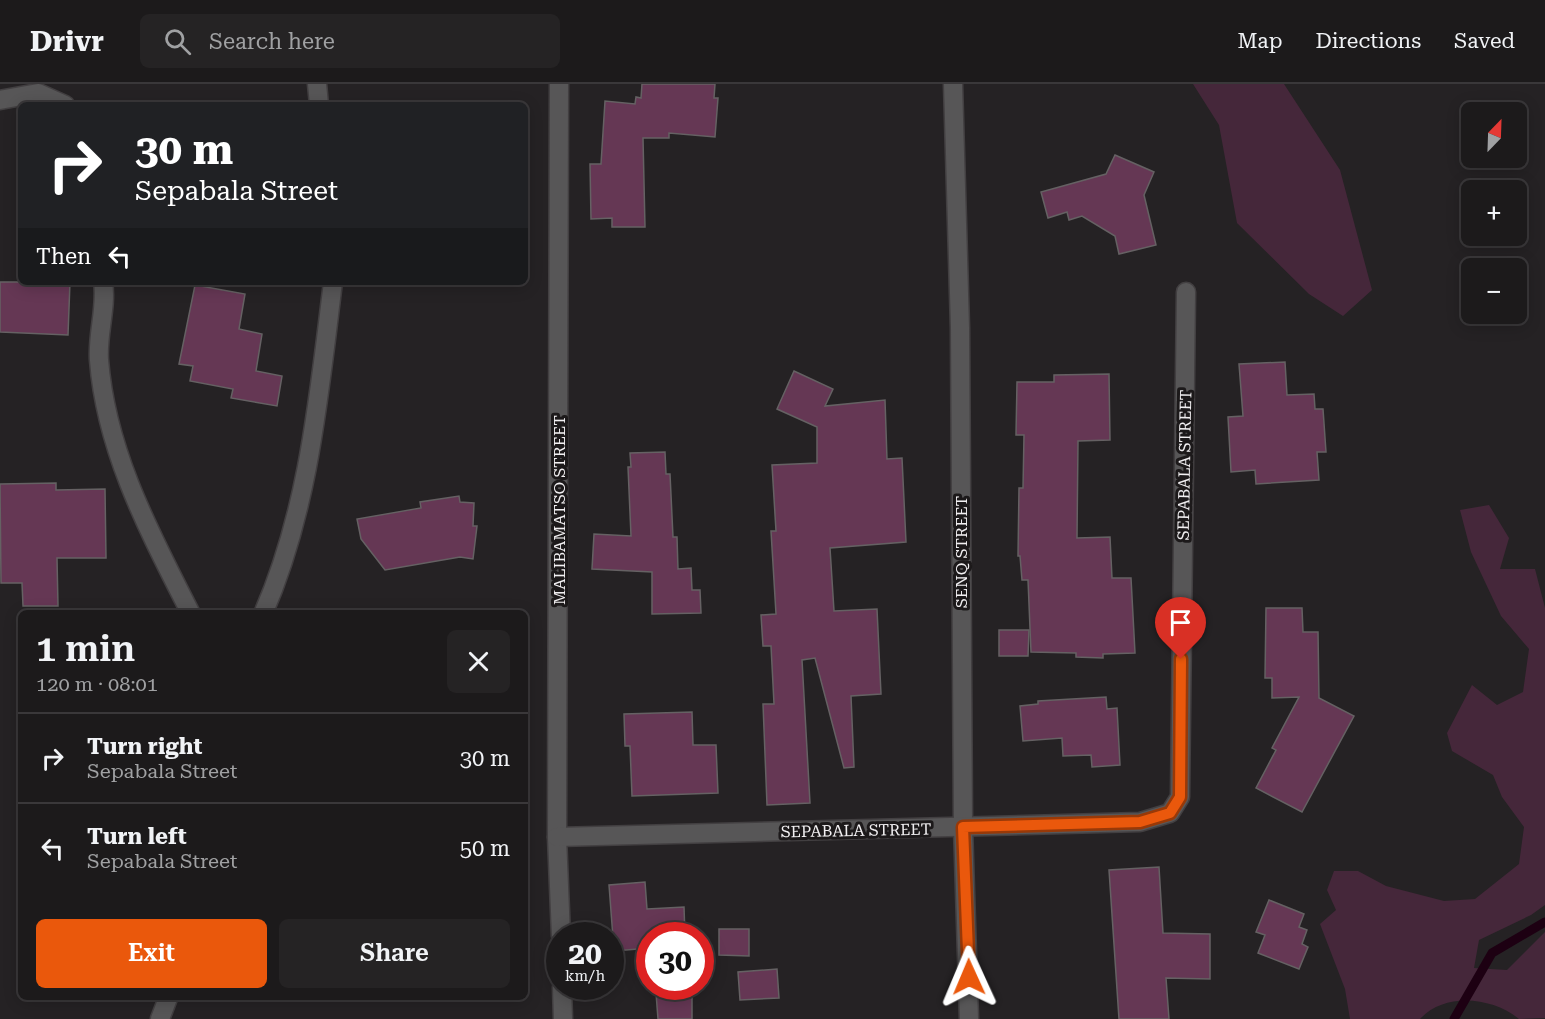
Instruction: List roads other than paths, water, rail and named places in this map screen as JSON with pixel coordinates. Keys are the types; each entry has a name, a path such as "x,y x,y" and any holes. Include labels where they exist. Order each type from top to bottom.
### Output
{"street":[{"path":"317,84 320,102"},
{"name":"MALIBAMATSO STREET","path":"559,84 557,837 560,922"},
{"name":"SENQ STREET","path":"953,84 960,328 963,827 969,1019"},
{"path":"0,100 38,93 58,102"},
{"path":"103,285 99,359 112,437 145,524 189,610"},
{"path":"265,610 278,580 309,463 333,285"},
{"name":"SEPABALA STREET","path":"557,837 1140,822 1170,813 1180,797 1186,292"},
{"path":"160,1019 167,1000"},
{"path":"563,1000 564,1019"}],"waterway":[{"path":"1454,1019 1492,953 1545,922"}]}
